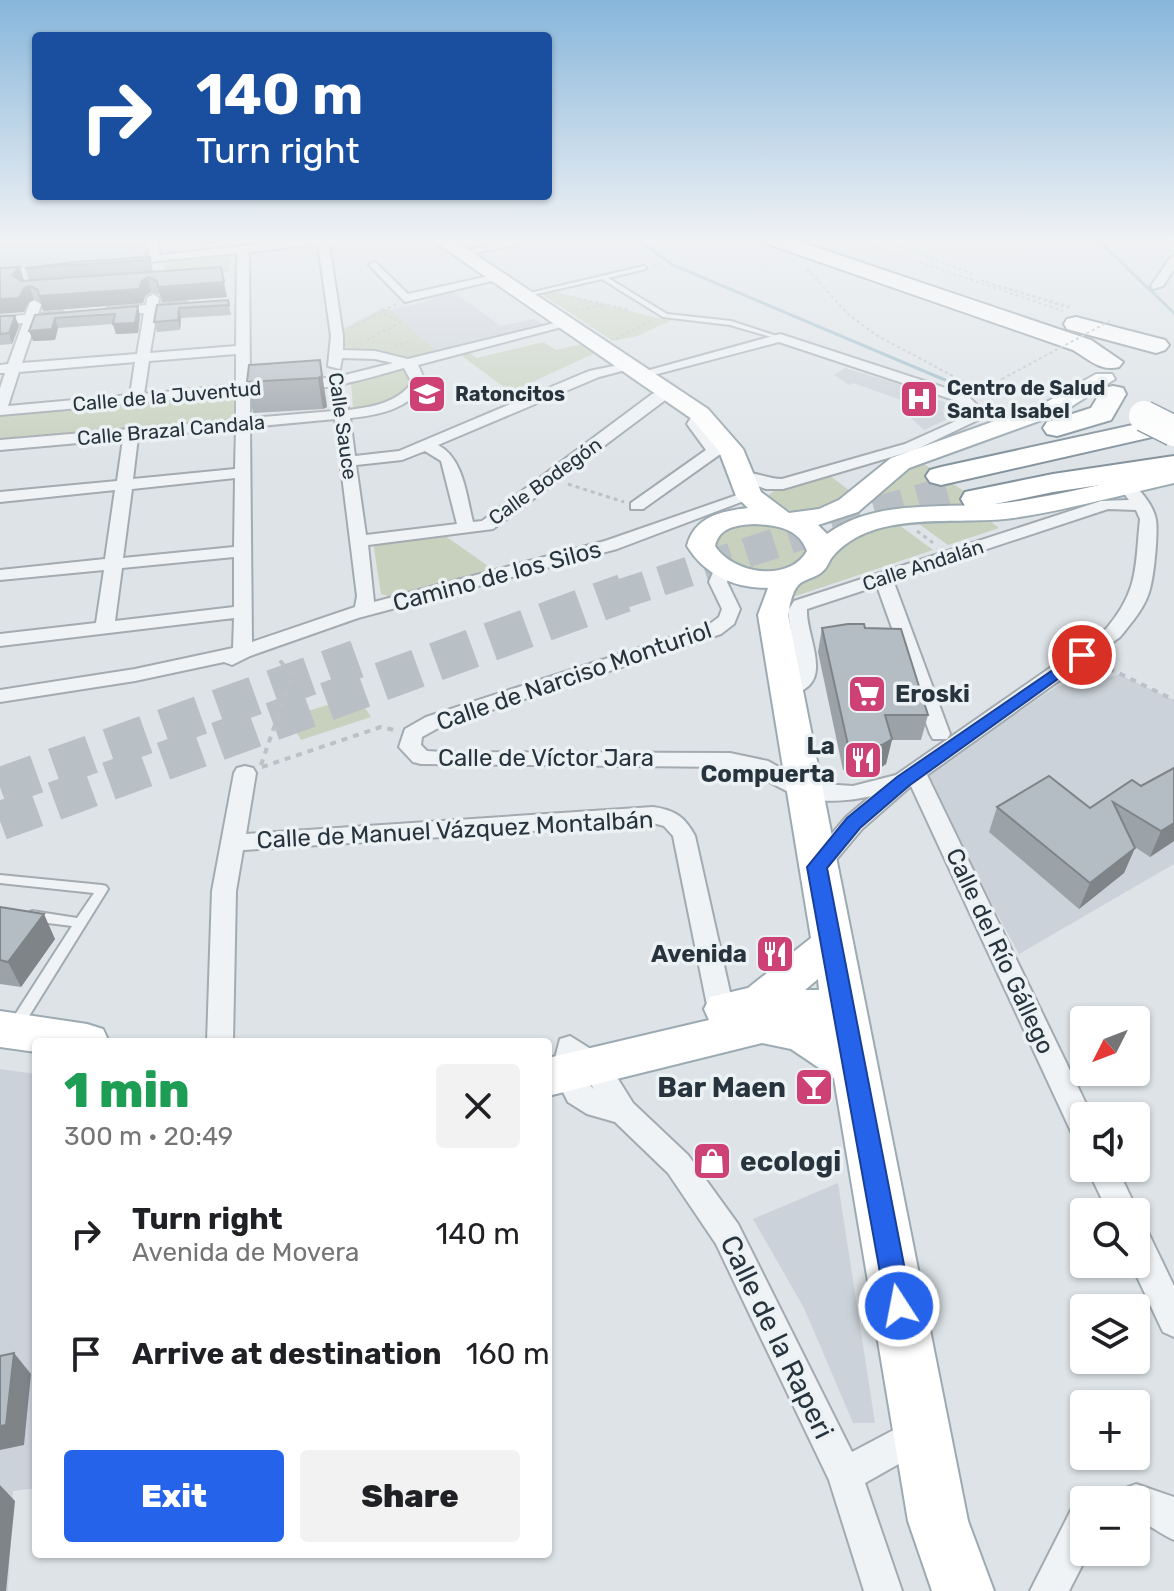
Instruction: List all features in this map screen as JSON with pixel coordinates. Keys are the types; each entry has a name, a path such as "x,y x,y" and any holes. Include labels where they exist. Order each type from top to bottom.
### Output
{"highway":[{"path":"984,313 1082,345 1144,416 1174,431"},
{"path":"1072,313 1165,344"},
{"path":"951,482 1106,410 1109,378 1130,350 1165,344"},
{"path":"951,482 1174,424"},
{"path":"951,482 1174,437"},
{"path":"951,482 1053,483 1174,465"}],"main road":[{"path":"559,313 700,414 746,486 783,519 813,534 821,551"},
{"path":"773,615 735,573 703,552 701,540 715,524 732,518 817,518 844,509 881,475 900,463 1067,402 1109,378"},
{"path":"939,1591 938,1521 923,1431 842,1008 773,615 778,595 790,577 816,564 821,551 838,537 862,525 896,516 995,513 1134,496 1174,475"},
{"path":"732,518 746,486"},
{"path":"735,573 790,577"},
{"path":"576,1062 761,1011 832,944"},
{"path":"576,1062 761,1011 842,1008"},
{"path":"761,1011 854,1067"},
{"path":"6,1030 60,1038"},
{"path":"938,1521 963,1591"}],"street":[{"path":"0,409 7,369 33,313"},
{"path":"91,314 100,313"},
{"path":"136,399 150,313"},
{"path":"237,313 242,350 243,652"},
{"name":"Calle Sauce","path":"335,313 334,354 366,596 364,611"},
{"path":"0,321 76,315"},
{"name":"Calle de la Juventud","path":"0,409 337,381 568,318"},
{"path":"349,461 398,456 594,374 635,369 780,338 962,398 976,411 973,419 910,447 783,484 746,486"},
{"path":"7,369 242,350"},
{"path":"334,354 383,355 406,364"},
{"name":"Calle Brazal Candala","path":"0,445 376,409 409,395 417,386 419,377 406,364"},
{"name":"Calle Bodegón","path":"359,541 467,529 491,522 657,397 669,392"},
{"path":"105,628 131,433"},
{"path":"425,445 449,461 467,529"},
{"path":"637,506 723,450"},
{"path":"0,497 242,473"},
{"name":"Camino de los Silos","path":"0,696 135,675 243,652 364,611 588,552 746,486"},
{"path":"817,867 854,823 909,777 1113,633 1133,609 1142,588 1148,519 1134,496"},
{"name":"Calle Andalán","path":"786,691 803,682 807,674 798,607 1134,496"},
{"path":"0,575 242,551"},
{"name":"Calle de Narciso Monturiol","path":"412,734 433,722 714,630 727,620 731,609 718,582 735,573"},
{"path":"883,578 940,734"},
{"path":"0,640 242,612"},
{"name":"Camino de los Silos","path":"0,704 215,667 243,652"},
{"name":"Calle de Víctor Jara","path":"412,734 409,741 414,753 430,759 730,760 760,766 803,790"},
{"path":"220,1038 224,891 231,843 252,770"},
{"path":"803,790 853,793 909,777"},
{"name":"Calle del Río Gállego","path":"909,777 1071,1102"},
{"name":"Calle de Manuel Vázquez Montalbán","path":"231,843 653,815 669,818 675,821 684,836 761,1011"},
{"path":"576,1062 623,1112"},
{"name":"Calle de la Raperi","path":"576,1062 572,1085 589,1103 623,1112 678,1164 727,1234 845,1475 883,1591"},
{"path":"1150,1270 1174,1321"},
{"path":"845,1475 923,1431"},
{"path":"1049,1591 1070,1550"}],"lane":[{"path":"661,313 731,323 780,338"},
{"path":"0,879 102,889 6,1030"},
{"path":"13,913 80,923"}],"path":[{"path":"337,336 379,313"},
{"path":"360,343 401,322 383,313"},
{"path":"568,318 580,313"},
{"path":"613,341 657,318 639,313"},
{"path":"847,313 887,344 979,390"},
{"path":"1073,313 1116,327"},
{"path":"979,390 1110,321 1074,313"},
{"path":"1103,317 1118,322"},
{"path":"397,345 408,342"},
{"path":"962,398 980,395 979,390"},
{"path":"550,479 637,506"},
{"path":"914,529 945,551"},
{"path":"252,770 292,675 273,653"},
{"path":"1082,655 1174,700"},
{"name":"Calle de Víctor Jara","path":"252,770 381,727 412,734"}],"shaded area":[{"path":"394,313 483,313 501,326 534,319 545,326 438,352"},
{"name":"Centro de Salud Santa Isabel","path":"845,368 921,391 945,402 948,410 942,410 948,419 924,430 909,416 917,411 910,403 853,383 849,385 834,375"},
{"path":"1120,675 1174,700 1174,864 1019,954 969,861 928,774 1057,686"},
{"path":"0,1069 32,1073 32,1489 13,1491 8,1591 0,1591"},
{"path":"838,1183 875,1423 853,1423 804,1308 753,1219"}],"green space":[{"path":"373,313 394,313 438,352 413,358 378,350 342,347 343,329"},
{"path":"571,313 639,313 672,320 637,336 613,341"},
{"path":"543,342 556,350 582,344 595,353 511,392 459,354 468,352 477,358"},
{"path":"408,369 412,383 401,394 377,406 353,408 351,382"},
{"path":"236,392 234,421 0,442 0,412"},
{"path":"921,462 983,504 896,507 876,492 901,471"},
{"path":"829,475 850,491 819,510 789,510 766,498 786,485"},
{"path":"985,517 999,528 948,545 912,519"},
{"path":"756,520 794,530 809,551 788,569 763,572 738,564 714,551 716,533 723,528"},
{"path":"895,522 933,550 790,598 797,583 860,532"},
{"path":"444,535 495,571 391,597 381,594 373,542"},
{"path":"357,696 371,717 301,740 288,717"}],"building":[{"path":"137,313 135,323 113,324 115,314 55,318 52,329 29,331 35,315"},
{"path":"156,313 179,313 178,320 154,322"},
{"path":"0,316 15,316 9,333 0,334"},
{"path":"320,360 322,376 318,378 247,382 249,365"},
{"path":"848,624 901,629 928,715 885,715 892,739 882,745 848,745 822,628"},
{"path":"1174,768 1174,823 1161,831 1113,802 1135,848 1090,883 997,807 1049,776 1090,808 1132,780 1141,786"},
{"path":"0,907 44,914 8,962 0,960"},
{"path":"14,1353 6,1425 0,1426 0,1356"}],"waterway":[{"path":"787,313 964,388"}],"tunnel":[{"path":"623,593 837,523 959,488"},
{"path":"0,821 623,593"},
{"path":"618,595 623,593"},
{"path":"0,787 357,659"}],"place":[{"name":"Ratoncitos","path":"427,394"},
{"name":"Centro de Salud Santa Isabel","path":"919,399"},
{"name":"Eroski","path":"867,694"},
{"name":"La Compuerta","path":"863,760"},
{"name":"Avenida","path":"775,954"},
{"name":"Bar Maen","path":"814,1087"},
{"name":"ecologi","path":"712,1161"}],"route":[{"path":"899,1306 817,867 854,823 903,781 1082,655"}]}
